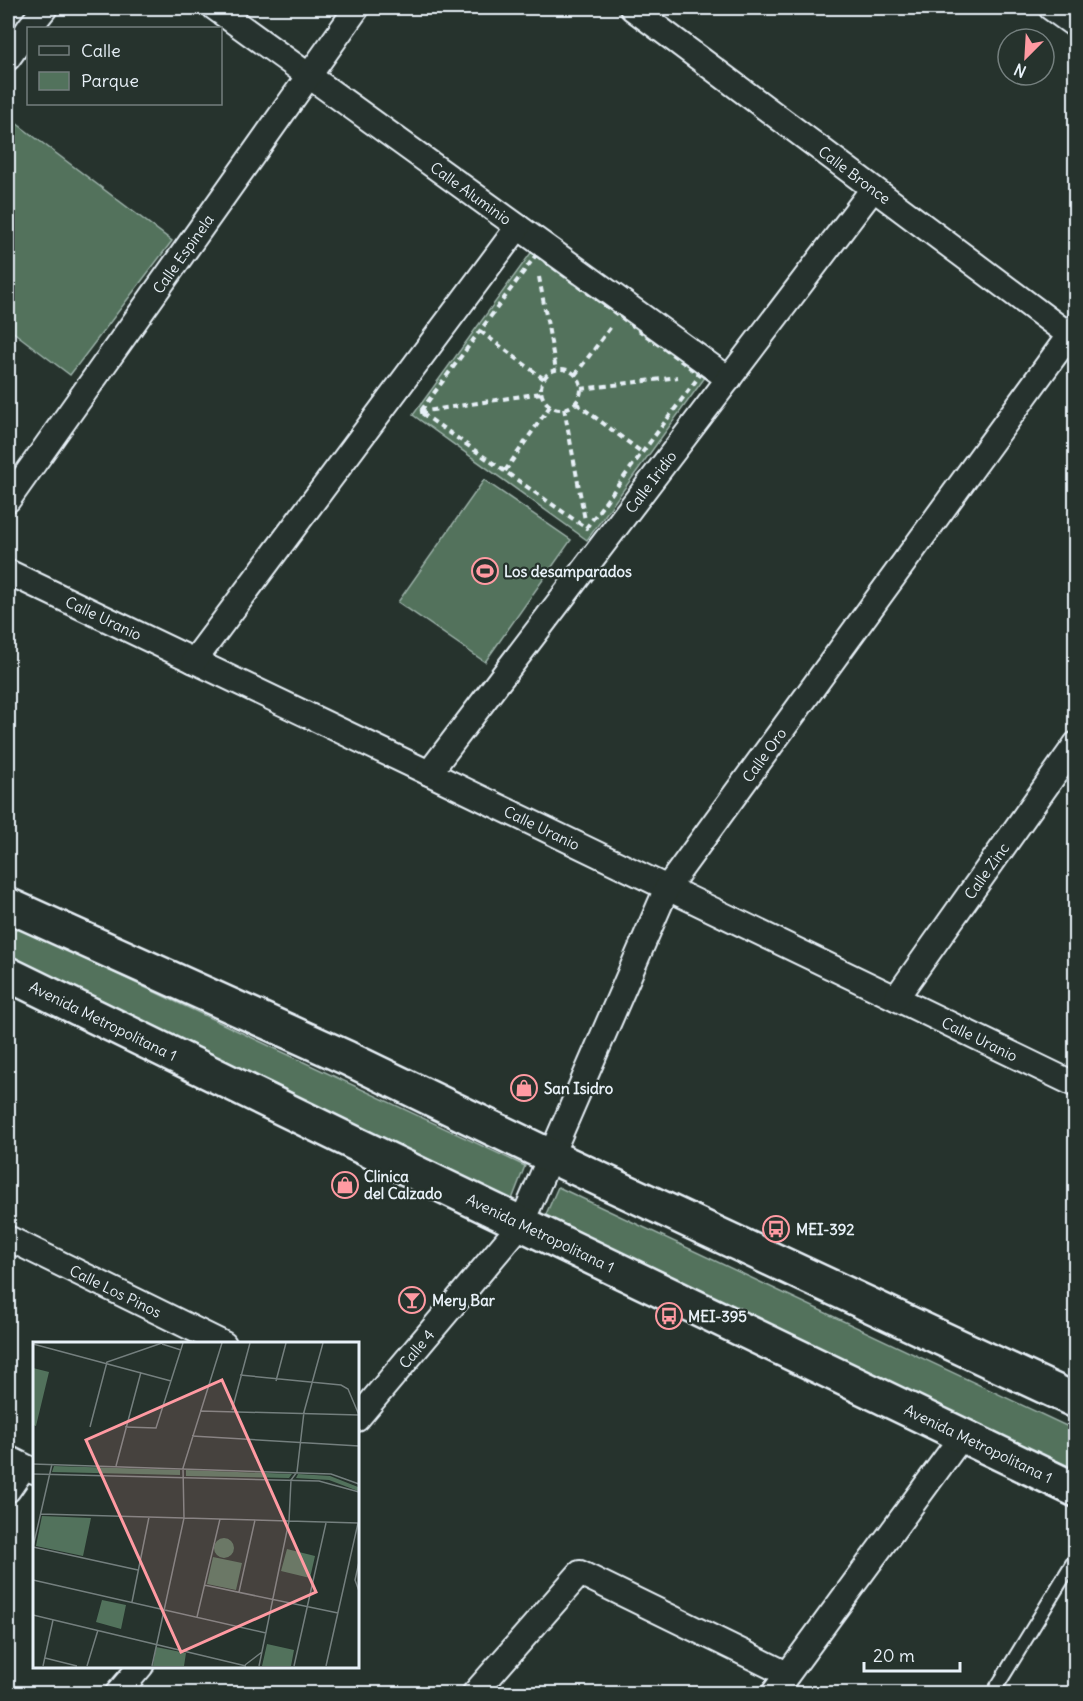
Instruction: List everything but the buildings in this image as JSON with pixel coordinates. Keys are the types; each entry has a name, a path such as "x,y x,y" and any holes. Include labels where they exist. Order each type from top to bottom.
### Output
{"main road":[{"path":"8,905 347,1058 550,1156 1076,1401"},
{"name":"Avenida Metropolitana 1","path":"8,974 521,1224 1076,1490"}],"street":[{"path":"31,27 45,8"},
{"name":"Calle Aluminio","path":"215,8 729,379"},
{"name":"Calle Espinela","path":"8,500 357,8"},
{"name":"Calle Bronce","path":"632,8 873,189 1073,334"},
{"path":"1051,8 1076,26"},
{"path":"8,58 27,32"},
{"name":"Calle Iridio","path":"429,773 873,189"},
{"path":"194,661 518,227"},
{"name":"Calle Oro","path":"521,1224 667,888 1073,334"},
{"name":"Calle Uranio","path":"8,572 1076,1085"},
{"name":"Calle Zinc","path":"896,998 1076,744"},
{"name":"Calle 4","path":"359,1413 521,1224"},
{"name":"Calle Los Pinos","path":"8,1238 220,1342"},
{"path":"773,1694 963,1436"},
{"path":"8,1490 22,1465"},
{"path":"474,1694 580,1573 787,1674"},
{"path":"117,1694 139,1668"}],"lane":[{"path":"992,1694 1076,1557"}],"path":[{"path":"536,255 700,375"},
{"path":"420,412 536,255"},
{"path":"536,255 555,370"},
{"path":"574,375 619,315"},
{"path":"480,331 544,379"},
{"path":"555,370 569,371 581,385 576,403 568,408 558,409 549,406 541,393 544,379 555,370"},
{"path":"580,389 700,375"},
{"path":"586,528 700,375"},
{"path":"420,412 541,393"},
{"path":"576,403 643,453"},
{"path":"505,471 549,406"},
{"path":"564,408 586,528"},
{"path":"420,412 586,528"}],"green space":[{"path":"8,117 172,241 70,375 8,328"},
{"path":"533,250 706,376 587,540 413,415"},
{"name":"Los desamparados","path":"484,480 571,540 485,662 398,602"},
{"path":"8,923 525,1166 511,1202 8,956"},
{"path":"558,1187 1075,1430 1075,1476 543,1221"}],"place":[{"name":"Los desamparados","path":"485,571"},
{"name":"San Isidro","path":"524,1088"},
{"name":"Clinica del Calzado","path":"345,1185"},
{"name":"MEI-392","path":"776,1229"},
{"name":"Mery Bar","path":"412,1300"},
{"name":"MEI-395","path":"669,1316"}]}
